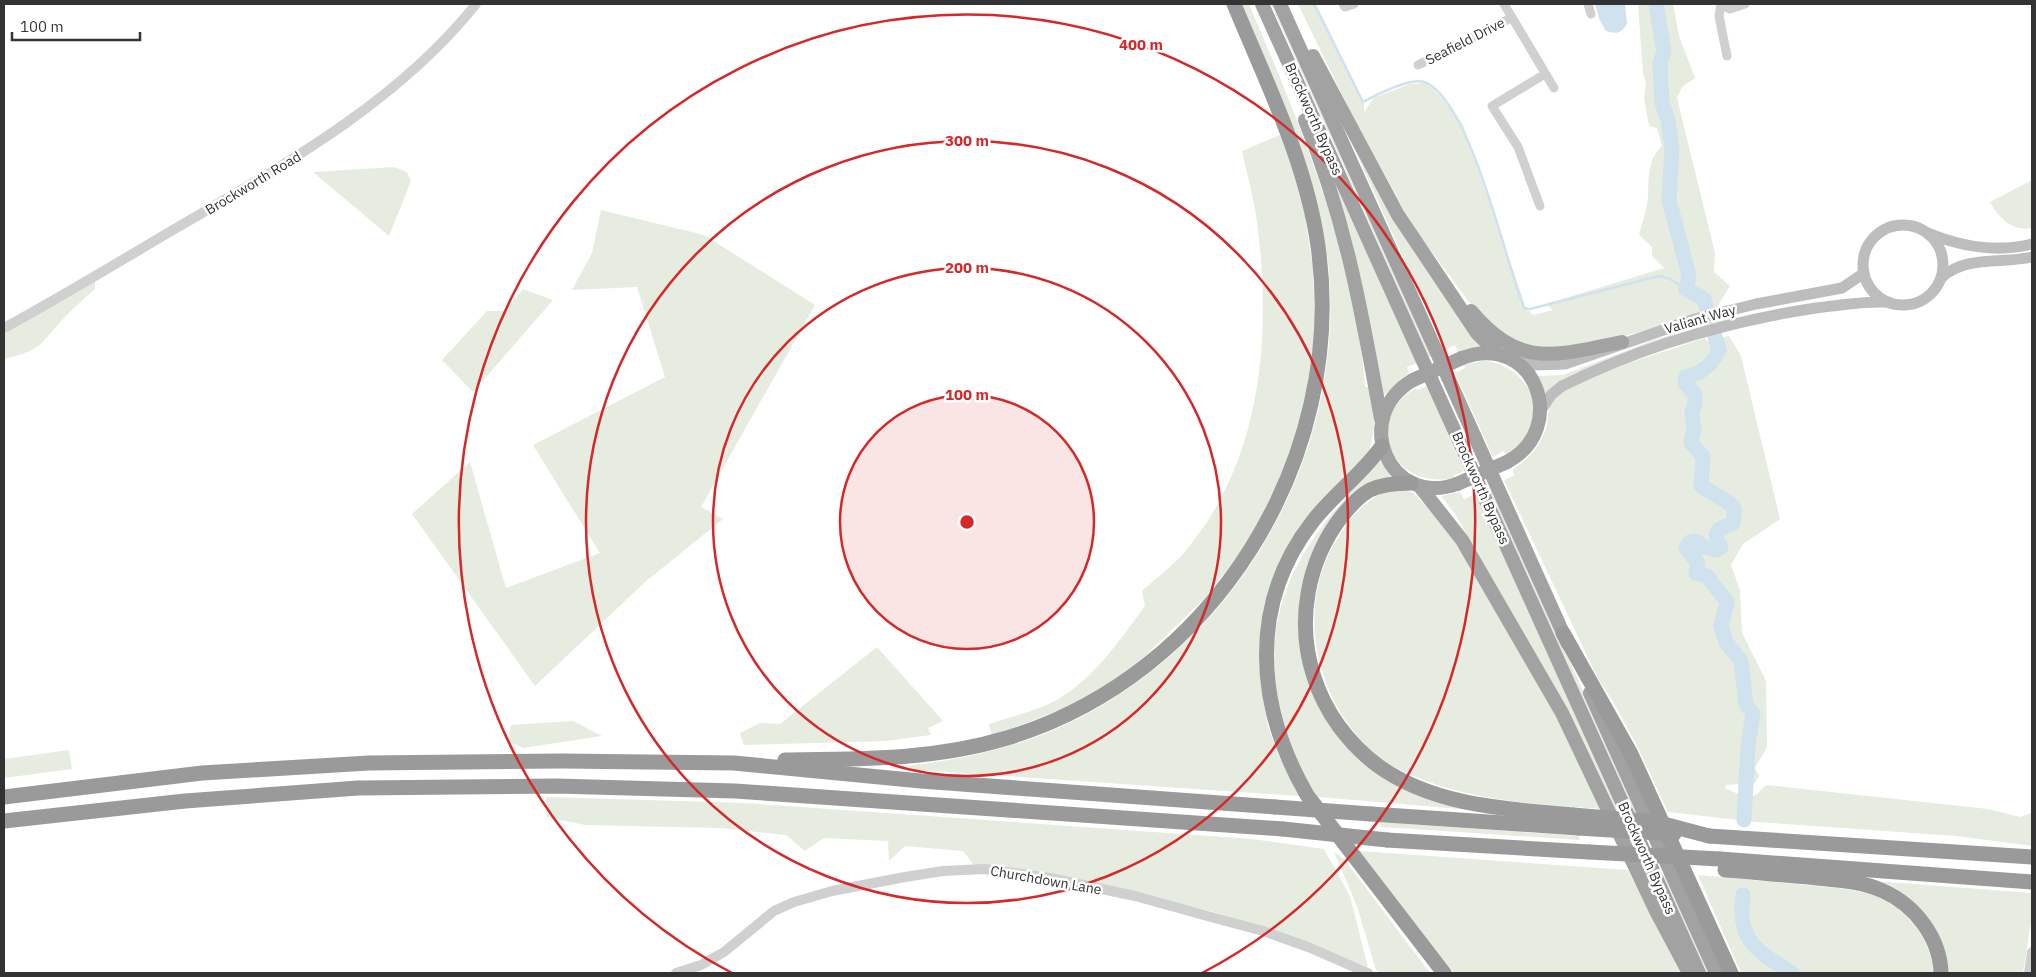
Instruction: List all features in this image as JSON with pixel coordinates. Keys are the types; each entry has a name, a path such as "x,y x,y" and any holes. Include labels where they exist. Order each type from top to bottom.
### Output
{"highway":[{"path":"734,763 770,760 890,759 918,756 986,744 1044,725 1107,692 1158,655 1208,607 1248,555 1268,522 1284,488 1306,425 1318,363 1321,285 1318,248 1303,179 1287,134 1234,4"},
{"path":"1258,4 1318,153 1335,201 1355,277 1381,419 1382,446 1393,465 1416,485 1462,540 1562,713 1656,911 1689,973"},
{"name":"Brockworth Bypass","path":"1262,4 1699,973"},
{"name":"Brockworth Bypass","path":"1280,4 1716,973"},
{"path":"1286,4 1380,185 1477,333 1498,354"},
{"path":"1437,274 1495,337 1511,346 1548,355 1568,354 1622,342"},
{"path":"1381,419 1393,397 1413,380 1462,358 1483,352 1498,354 1515,360 1526,370 1536,386 1540,412 1536,430 1530,442 1521,453 1507,462 1457,484 1443,488 1416,485 1376,488 1356,500 1337,523 1318,559 1307,595 1306,635 1314,678 1326,705 1339,727 1368,758 1390,773 1417,787 1478,805 1576,822"},
{"path":"1382,446 1370,461 1331,499 1296,545 1285,568 1272,606 1268,632 1267,686 1272,714 1280,740 1291,768 1307,795 1444,973"},
{"path":"1563,633 1631,754 1732,973"},
{"path":"4,797 202,774 369,764 562,761 734,763 921,781 1371,814 1576,822 1709,836 2032,857"},
{"path":"4,821 185,801 358,788 556,786 735,791 1283,829 1387,840 1656,856 1845,881 1884,891 1907,906 1925,926 1939,956 1941,973"},
{"path":"1722,864 2025,882"}],"main road":[{"path":"2032,244 1991,248 1968,246 1912,226 1899,226 1886,229 1875,236 1867,247 1864,259 1864,272 1868,285 1876,295 1888,302 1900,305 1914,304 1926,298 1950,269 1962,264 2032,257"},
{"path":"1924,231 1934,240 1940,252 1943,264 1941,278"},
{"name":"Valiant Way","path":"1515,360 1534,365 1565,364 1594,356 1622,342 1696,319 1726,311 1842,288 1864,272"},
{"name":"Valiant Way","path":"1540,412 1551,395 1562,386 1629,358 1697,335 1768,316 1867,302 1888,302"}],"street":[{"name":"Brockworth Road","path":"4,328 257,181 331,134 413,70 456,30 476,4"},
{"path":"1343,4 1345,7 1354,4"},
{"path":"1504,4 1554,88"},
{"path":"1588,4 1591,14"},
{"path":"1727,56 1719,16 1722,5 1730,9 1745,4"},
{"name":"Seafield Drive","path":"1418,65 1512,18"},
{"path":"1540,206 1518,147 1492,106 1545,74"},
{"name":"Churchdown Lane","path":"676,973 701,965 724,952 774,912 794,902 832,891 905,877 943,871 984,870 1050,878 1136,896 1263,931 1308,947 1368,973"},
{"path":"2029,973 2032,952"}],"shaded area":[{"path":"1242,4 1249,4 1288,97 1322,190 1350,287 1359,336 1365,386 1372,389 1374,427 1369,454 1288,550 1263,698 1268,727 1279,756 1299,796 888,768 957,759 1024,741 1067,724 1128,688 1183,644 1230,592 1270,534 1300,470 1320,403 1330,333 1326,245 1313,194"},
{"path":"1271,4 1274,4 1431,356 1429,357"},
{"path":"1298,4 1316,4 1364,102 1364,112 1374,98 1410,84 1427,83 1448,104 1463,125 1526,308 1533,315 1553,310 1546,304 1664,268 1652,256 1652,247 1639,235 1646,212 1651,163 1662,146 1657,128 1649,126 1644,98 1646,84 1643,74 1638,4 1673,4 1679,36 1695,78 1682,87 1677,98 1715,253 1714,272 1730,286 1716,309 1662,326 1554,352 1507,339 1473,307 1422,239 1349,109"},
{"path":"1280,135 1294,169 1303,204 1313,268 1315,331 1306,396 1289,459 1253,536 1206,597 1145,656 1122,674 1080,702 992,736 989,724 1031,711 1055,701 1094,671 1145,606 1142,591 1182,555 1209,519 1230,480 1245,440 1255,397 1261,354 1263,310 1257,222 1242,151"},
{"path":"1357,147 1448,300 1481,347 1458,352 1455,345 1445,350 1354,148"},
{"path":"394,167 407,172 411,181 389,236 313,172"},
{"path":"1331,175 1417,363 1407,367 1409,373 1382,397 1360,275"},
{"path":"2032,180 2032,228 2025,229 2013,226 2002,218 1990,202"},
{"path":"601,210 704,235 815,305 701,507 723,519 645,582 535,686 412,514 470,462 506,588 600,553 533,445 665,377 637,287 572,290 592,253"},
{"path":"95,280 95,289 69,312 46,339 34,349 4,359 4,333"},
{"path":"523,289 553,300 473,392 442,360 487,311 504,311"},
{"path":"1729,318 1739,319 1563,379 1545,394 1536,376 1563,375 1654,340"},
{"path":"1729,336 1741,356 1780,519 1743,544 1731,565 1740,590 1742,633 1766,681 1767,747 1755,768 1759,776 1755,783 1726,785 1725,788 1740,795 1742,803 1747,803 1749,797 1757,794 1766,785 1988,809 2020,817 2032,813 2032,846 1956,836 1757,822 1668,812 1627,727 1598,679 1504,480 1514,476 1513,469 1529,456 1538,444 1547,425 1551,405 1554,399 1564,391 1580,382 1649,356 1705,338 1706,341"},
{"path":"1482,361 1508,368 1519,376 1533,399 1536,412 1534,425 1527,438 1506,456 1504,451 1493,457 1455,373 1465,368 1464,365"},
{"path":"1427,386 1464,471 1454,475 1454,478 1432,479 1414,474 1400,463 1391,450 1388,434 1390,417 1400,401 1416,388 1417,390"},
{"path":"1380,461 1392,477 1375,483 1315,556 1305,660 1353,748 1472,810 1318,797 1299,767 1284,724 1275,672 1275,636 1282,603 1294,572 1310,543 1330,516"},
{"path":"1492,486 1637,813 1634,813 1488,488"},
{"path":"1404,489 1413,493 1426,506 1455,540 1556,713 1602,809 1520,802 1466,793 1439,786 1389,764 1377,756 1348,724 1335,703 1325,680 1318,656 1315,606 1319,582 1327,558 1339,536 1357,512 1381,494 1382,490"},
{"path":"1460,492 1464,499 1476,494 1618,810 1615,811 1568,711 1455,514 1441,496"},
{"path":"877,647 943,721 928,728 931,735 886,741 744,745 740,733 760,723 780,724"},
{"path":"573,721 602,736 523,748 507,741 511,725"},
{"path":"69,750 72,769 4,778 4,759"},
{"path":"546,797 746,803 1252,839 1324,849 1350,896 1368,967 1295,938 1210,911 1033,871 974,865 963,851 905,846 889,861 888,841 824,838 805,851 786,835 721,828 585,825 547,817"},
{"path":"1379,822 1578,836 1580,840 1382,827"},
{"path":"1359,851 1628,870 1682,973 1454,973"},
{"path":"1334,852 1344,859 1430,973 1380,973 1376,970 1357,906"},
{"path":"1662,875 1666,875 1710,973 1707,973"},
{"path":"1698,875 1845,889 1875,896 1903,913 1918,930 1929,951 1933,973 1741,973"},
{"path":"1861,880 2032,893 2032,916 2023,973 1946,973 1937,938"}],"water":[{"path":"1595,4 1625,4 1627,24 1623,30 1613,33 1606,31 1600,21"}],"waterway":[{"path":"1314,4 1363,102 1395,87 1421,81 1427,83 1443,97 1458,121 1472,152 1485,186 1524,308 1530,309 1659,276 1670,279 1686,289"},
{"path":"1656,4 1664,51 1660,63 1662,103 1668,120 1672,149 1669,200 1689,275 1686,289 1704,299 1719,350 1706,368 1686,377 1685,383 1695,394 1695,404 1692,413 1694,428 1691,443 1703,456 1701,486 1731,504 1735,510 1733,523 1720,529 1716,534 1717,541 1721,547 1717,550 1704,547 1696,541 1690,542 1686,548 1698,563 1696,573 1707,576 1727,602 1721,626 1726,642 1741,661 1746,704 1753,714 1748,746 1744,820"},
{"path":"1743,895 1742,910 1746,934 1760,951 1792,973"}]}
